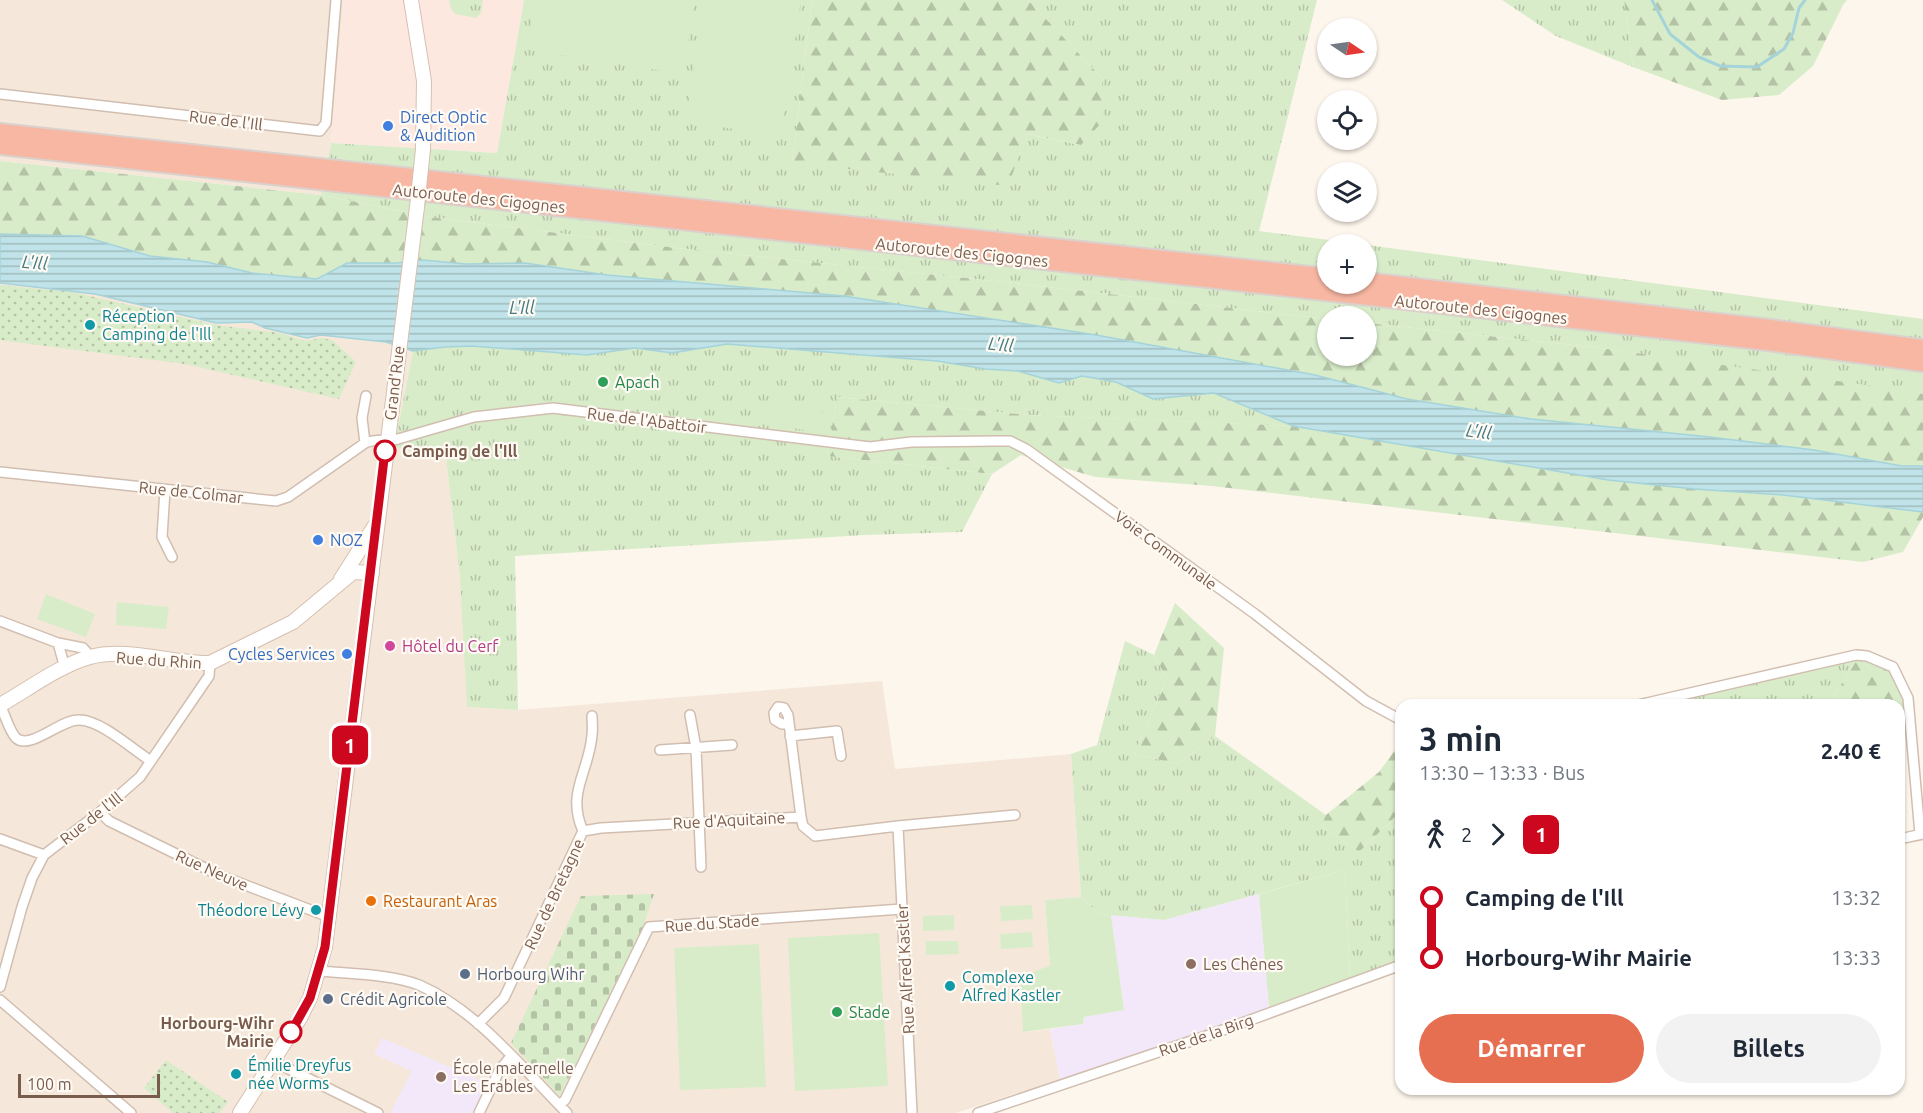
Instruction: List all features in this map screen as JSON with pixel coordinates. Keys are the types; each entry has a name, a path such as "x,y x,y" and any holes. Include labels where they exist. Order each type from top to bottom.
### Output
{"highway":[{"name":"Autoroute des Cigognes","path":"0,132 1317,276"},
{"name":"Autoroute des Cigognes","path":"0,146 1451,306 1768,342 1923,363"},
{"name":"Autoroute des Cigognes","path":"1377,282 1923,348"}],"main road":[{"name":"Grand'Rue","path":"240,1113 300,1018 310,998 320,971 329,918 423,148 424,81 411,0"},
{"name":"Rue du Rhin","path":"0,705 65,668 90,657 116,655 195,664 210,663 293,622 343,575 378,522"},
{"name":"Rue du Rhin","path":"343,575 372,567"}],"street":[{"name":"Rue de l'Ill","path":"0,94 320,131 326,123 336,0"},
{"path":"365,443 362,418 366,396"},
{"name":"Rue de l'Abattoir","path":"387,441 474,417 553,408 870,447 911,442"},
{"name":"Rue de Colmar","path":"0,472 276,501 288,497 365,443 387,441"},
{"name":"Voie Communale","path":"911,442 1010,441 1026,449 1255,614 1366,701 1395,717"},
{"path":"165,490 162,537 172,557"},
{"path":"0,621 58,642 83,648 90,657"},
{"path":"58,642 65,668"},
{"path":"1664,699 1856,655 1867,656 1893,667 1908,698 1922,834 1905,838"},
{"name":"Rue de l'Ill","path":"0,987 22,907 32,878 44,855 100,812 140,777 209,676 210,663"},
{"path":"0,705 16,738 22,741 30,741 71,720 82,720 102,728 151,761"},
{"path":"690,715 696,748 701,867"},
{"name":"Rue de Bretagne","path":"478,1024 504,998 583,831 577,817 575,800 592,735 591,716"},
{"path":"789,724 801,816"},
{"path":"790,736 837,732 842,756"},
{"path":"660,750 732,745"},
{"name":"Rue Neuve","path":"100,812 109,821 219,874 329,918"},
{"name":"Rue d'Aquitaine","path":"583,831 801,816 802,826 814,836 1015,815"},
{"name":"Rue Alfred Kastler","path":"898,826 912,1113"},
{"path":"0,839 44,855"},
{"name":"Rue du Stade","path":"559,1105 565,1100 649,927 902,909"},
{"name":"Rue de la Birg","path":"978,1113 1212,1034 1395,966"},
{"path":"320,971 400,980 419,985 462,1009 567,1113"},
{"path":"0,1000 129,1111"},
{"path":"479,1113 499,1071 511,1056"},
{"path":"273,1061 378,1113"}],"shaded area":[{"path":"0,0 344,0 331,143 321,195 0,161"},
{"path":"344,0 524,0 497,153 331,143"},
{"path":"0,283 95,294 216,323 252,322 265,328 307,338 321,335 386,342 413,351 394,446 446,457 460,578 468,707 518,710 882,681 895,769 1071,754 1081,897 1045,900 1050,966 1024,1032 1050,1029 1060,1079 956,1113 0,1113"},
{"name":"Les Chênes","path":"1259,894 1269,1007 1183,1040 1060,1079 1050,1029 1083,1024 1084,1017 1124,1010 1111,915 1164,920"},
{"name":"École maternelle Les Erables","path":"382,1038 487,1083 472,1113 390,1113 412,1071 374,1054"}],"green space":[{"path":"449,0 483,0 481,13 476,18 455,14"},
{"path":"524,0 812,0 792,163 1027,134 1080,145 1102,78 1028,0 1317,0 1259,231 1317,238 1317,294 1377,294 1377,246 1923,319 1923,394 1600,348 1377,324 1377,306 1317,306 1317,318 1014,283 676,248 430,217 321,195 331,143 497,153"},
{"path":"536,0 695,0 683,74 528,50"},
{"path":"705,0 801,0 781,136 686,122"},
{"path":"812,0 1028,0 1102,78 1103,121 1081,145 1027,134 1008,186 792,163"},
{"path":"1502,0 1624,0 1633,67 1556,36"},
{"path":"1624,0 1847,0 1813,66 1779,95 1722,100 1633,67"},
{"path":"0,161 321,195 430,217 676,248 1014,283 1317,318 1317,366 1377,366 1377,324 1600,348 1923,394 1923,466 1902,466 1814,450 1710,437 1531,419 1407,399 1315,375 1096,335 844,296 607,275 525,263 466,264 423,260 396,263 347,263 317,279 252,273 207,262 150,256 85,237 0,234"},
{"path":"0,285 72,292 216,325 280,333 306,341 322,338 332,340 356,362 339,399 185,364 0,340"},
{"path":"727,344 937,361 985,369 1018,371 1059,383 1082,376 1116,382 1153,399 1214,393 1293,426 1029,415 837,397 827,456 992,474 962,532 865,535 515,556 518,710 467,707 460,578 446,458 394,447 413,351 471,346 587,355 635,348 672,353"},
{"path":"837,397 1030,415 1293,426 1608,480 1783,495 1923,512 1923,517 1903,552 1863,562 1212,486 1095,477 1021,455 992,474 827,456"},
{"path":"773,400 823,407 819,432 770,425"},
{"path":"46,594 95,614 86,637 37,619"},
{"path":"117,602 169,607 166,629 116,625"},
{"path":"1175,603 1224,648 1215,736 1178,764 1134,754 1167,679 1154,655"},
{"path":"1125,641 1154,655 1167,679 1134,754 1178,764 1215,736 1326,815 1321,826 1359,852 1395,817 1395,965 1350,980 1345,870 1164,920 1099,914 1081,897 1071,754 1097,745"},
{"path":"1859,657 1832,699 1664,699"},
{"path":"1859,657 1900,670 1903,699 1832,699"},
{"path":"1395,750 1395,817 1359,852 1321,826 1326,815 1379,772"},
{"path":"1345,870 1350,980 1269,1007 1259,894"},
{"path":"654,894 643,927 560,1096 511,1043 581,896"},
{"path":"1081,897 1099,914 1111,915 1124,1010 1084,1017 1083,1024 1023,1032 1020,976 1050,966 1045,900"},
{"path":"1032,905 1033,919 1001,921 1000,906"},
{"path":"954,915 954,930 923,931 923,916"},
{"path":"1032,932 1033,947 1001,949 1000,934"},
{"name":"Stade","path":"879,933 888,1086 795,1091 788,938"},
{"path":"926,941 958,941 959,954 926,955"},
{"path":"759,944 766,1087 680,1090 674,948"},
{"path":"166,1060 228,1102 219,1113 173,1113 144,1088"}],"water":[{"name":"L'Ill","path":"0,234 82,236 150,256 207,262 252,273 317,279 347,263 396,263 423,260 466,264 525,263 607,275 844,296 1096,335 1315,375 1407,399 1531,419 1710,437 1814,450 1902,466 1923,466 1923,512 1783,495 1608,480 1293,426 1214,393 1153,399 1116,382 1082,376 1059,383 1018,371 985,369 937,361 727,344 672,353 635,348 587,355 471,346 413,351 386,342 321,335 307,338 265,328 252,322 216,323 95,294 0,283"}],"waterway":[{"path":"1652,0 1670,34 1699,57 1720,66 1757,67 1784,49 1793,33 1799,8 1805,0"}],"bus line":[{"name":"1","path":"291,1032 310,998 320,971 325,947 385,451"}],"place":[{"name":"Direct Optic & Audition","path":"388,126"},
{"name":"Réception Camping de l'Ill","path":"90,325"},
{"name":"Apach","path":"603,382"},
{"name":"Camping de l'Ill","path":"385,451"},
{"name":"NOZ","path":"318,540"},
{"name":"Hôtel du Cerf","path":"390,646"},
{"name":"Cycles Services","path":"347,654"},
{"name":"Restaurant Aras","path":"371,901"},
{"name":"Théodore Lévy","path":"316,910"},
{"name":"Les Chênes","path":"1191,964"},
{"name":"Horbourg Wihr","path":"465,974"},
{"name":"Complexe Alfred Kastler","path":"950,986"},
{"name":"Crédit Agricole","path":"328,999"},
{"name":"Stade","path":"837,1012"},
{"name":"Horbourg-Wihr Mairie","path":"291,1032"},
{"name":"Émilie Dreyfus née Worms","path":"236,1074"},
{"name":"École maternelle Les Erables","path":"441,1077"}]}
